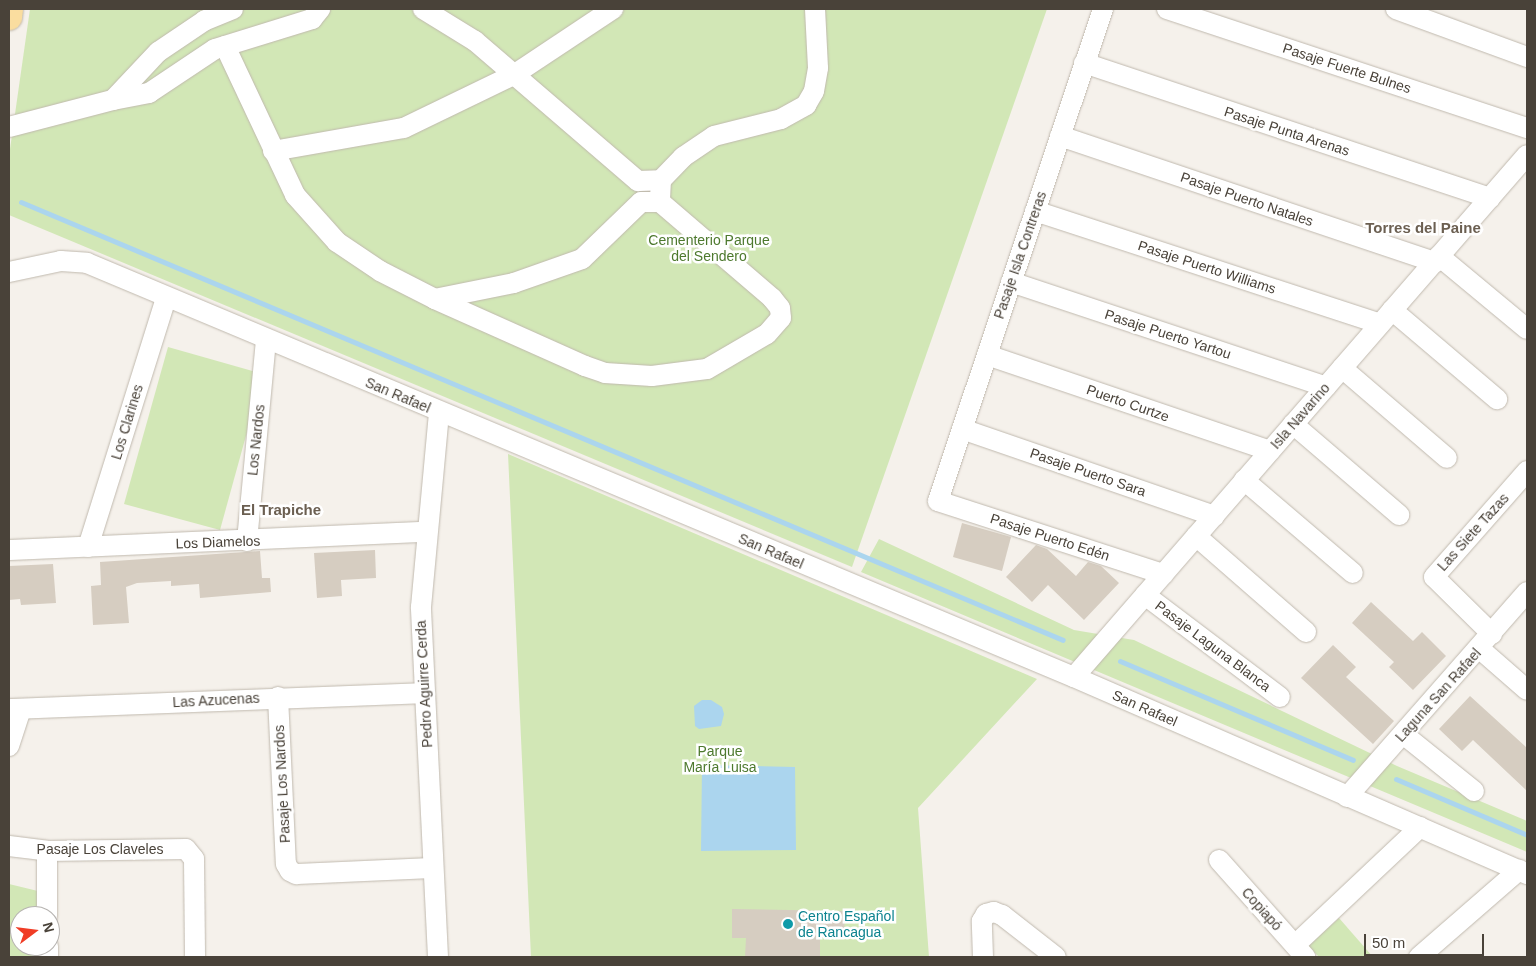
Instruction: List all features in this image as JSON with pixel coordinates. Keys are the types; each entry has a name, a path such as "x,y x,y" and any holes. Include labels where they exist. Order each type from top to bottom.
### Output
{"main road":[{"path":"9,17 10,9"}],"street":[{"path":"113,100 158,52 204,21 234,9"},
{"path":"9,127 154,90 199,59 224,46 312,19 320,9"},
{"path":"224,46 295,195 332,237 365,262 435,298 605,373 652,376 707,369 739,352 776,326 781,318 780,308 650,202 638,181 515,74 462,31 423,9"},
{"path":"273,151 404,128 515,74 613,9"},
{"path":"435,298 527,279 582,259 650,202 661,180 683,157 714,136 781,119 806,105 814,91 818,68 815,9"},
{"name":"Pasaje Isla Contreras","path":"938,500 1102,9"},
{"name":"Pasaje Fuerte Bulnes","path":"1167,9 1527,128"},
{"path":"1396,9 1527,57"},
{"name":"Pasaje Punta Arenas","path":"1084,63 1490,198"},
{"name":"Pasaje Puerto Natales","path":"1060,136 1437,259"},
{"name":"Isla Navarino","path":"1074,677 1527,155"},
{"path":"638,181 661,180"},
{"name":"Pasaje Puerto Williams","path":"1035,211 1386,317"},
{"path":"1437,259 1527,329"},
{"name":"San Rafael","path":"9,272 61,262 81,261 1074,677 1523,872"},
{"name":"Pasaje Puerto Yartou","path":"1011,282 1326,387"},
{"name":"Los Clarines","path":"88,547 166,298"},
{"path":"1386,317 1497,399"},
{"name":"Los Nardos","path":"247,541 266,339"},
{"name":"Puerto Curtze","path":"987,355 1270,451"},
{"path":"1342,368 1447,458"},
{"name":"Pedro Aguirre Cerda","path":"438,957 421,607 439,412"},
{"path":"1293,424 1399,515"},
{"name":"Pasaje Puerto Sara","path":"962,429 1214,516"},
{"name":"Las Siete Tazas","path":"1486,642 1434,577 1527,472"},
{"path":"1244,480 1353,574"},
{"name":"Pasaje Puerto Edén","path":"938,500 1163,574"},
{"name":"Los Diamelos","path":"9,550 427,532"},
{"path":"1196,536 1306,632"},
{"name":"Laguna San Rafael","path":"1348,797 1486,642 1527,592"},
{"name":"Pasaje Laguna Blanca","path":"1145,595 1280,697"},
{"path":"1486,642 1527,690"},
{"name":"Las Azucenas","path":"15,709 278,697 424,693"},
{"name":"Pasaje Los Nardos","path":"278,697 286,864 290,871 296,874 433,868"},
{"path":"9,746 15,709"},
{"path":"1403,734 1474,791"},
{"path":"1300,951 1420,827"},
{"name":"Pasaje Los Claveles","path":"9,846 47,851 182,848 190,852 194,859 195,957"},
{"path":"47,851 48,906"},
{"name":"Copiapó","path":"1219,860 1300,951"},
{"path":"1419,957 1523,872"},
{"path":"983,957 981,925 986,914 998,913 1056,957"}],"green space":[{"name":"Cementerio Parque del Sendero","path":"30,9 1047,9 852,567 9,215 9,156"},
{"path":"168,347 263,374 220,530 124,504"},
{"name":"Parque María Luisa","path":"508,454 1037,679 918,808 929,957 531,957"},
{"path":"879,539 1074,630 1134,640 1397,766 1527,821 1527,852 861,572"},
{"path":"9,884 42,892 42,906 10,906 10,956 42,957 9,957"},
{"path":"1339,918 1373,957 1319,957 1308,946"}],"water":[{"path":"702,700 711,700 722,707 724,714 721,726 699,729 695,726 694,706"},
{"path":"702,765 795,767 796,850 701,851"}],"building":[{"path":"962,523 1011,537 1002,571 953,557"},
{"path":"1036,545 1047,549 1076,576 1088,562 1101,566 1119,583 1084,620 1048,585 1032,602 1006,577"},
{"path":"375,550 376,578 341,580 342,596 317,598 314,553"},
{"path":"260,551 262,578 270,578 271,592 200,598 199,584 171,586 171,581 137,583 126,587 129,623 93,625 91,586 101,585 100,562"},
{"path":"53,564 56,603 21,605 20,599 9,600 9,566"},
{"path":"1371,602 1413,641 1422,632 1446,656 1413,690 1389,667 1394,662 1352,623"},
{"path":"1333,645 1356,667 1346,677 1394,721 1373,744 1301,678"},
{"path":"1470,696 1527,748 1527,791 1473,740 1462,751 1439,729"},
{"name":"Centro Español de Rancagua","path":"732,909 845,911 844,938 820,937 820,957 745,957 746,938 732,938"}],"waterway":[{"path":"21,202 1063,640"},
{"path":"1120,661 1353,760"},
{"path":"1396,779 1527,835"}],"place":[{"name":"Centro Español de Rancagua","path":"788,924"}],"district":[{"name":"Torres del Paine","path":"1423,228"},
{"name":"El Trapiche","path":"281,510"}]}
